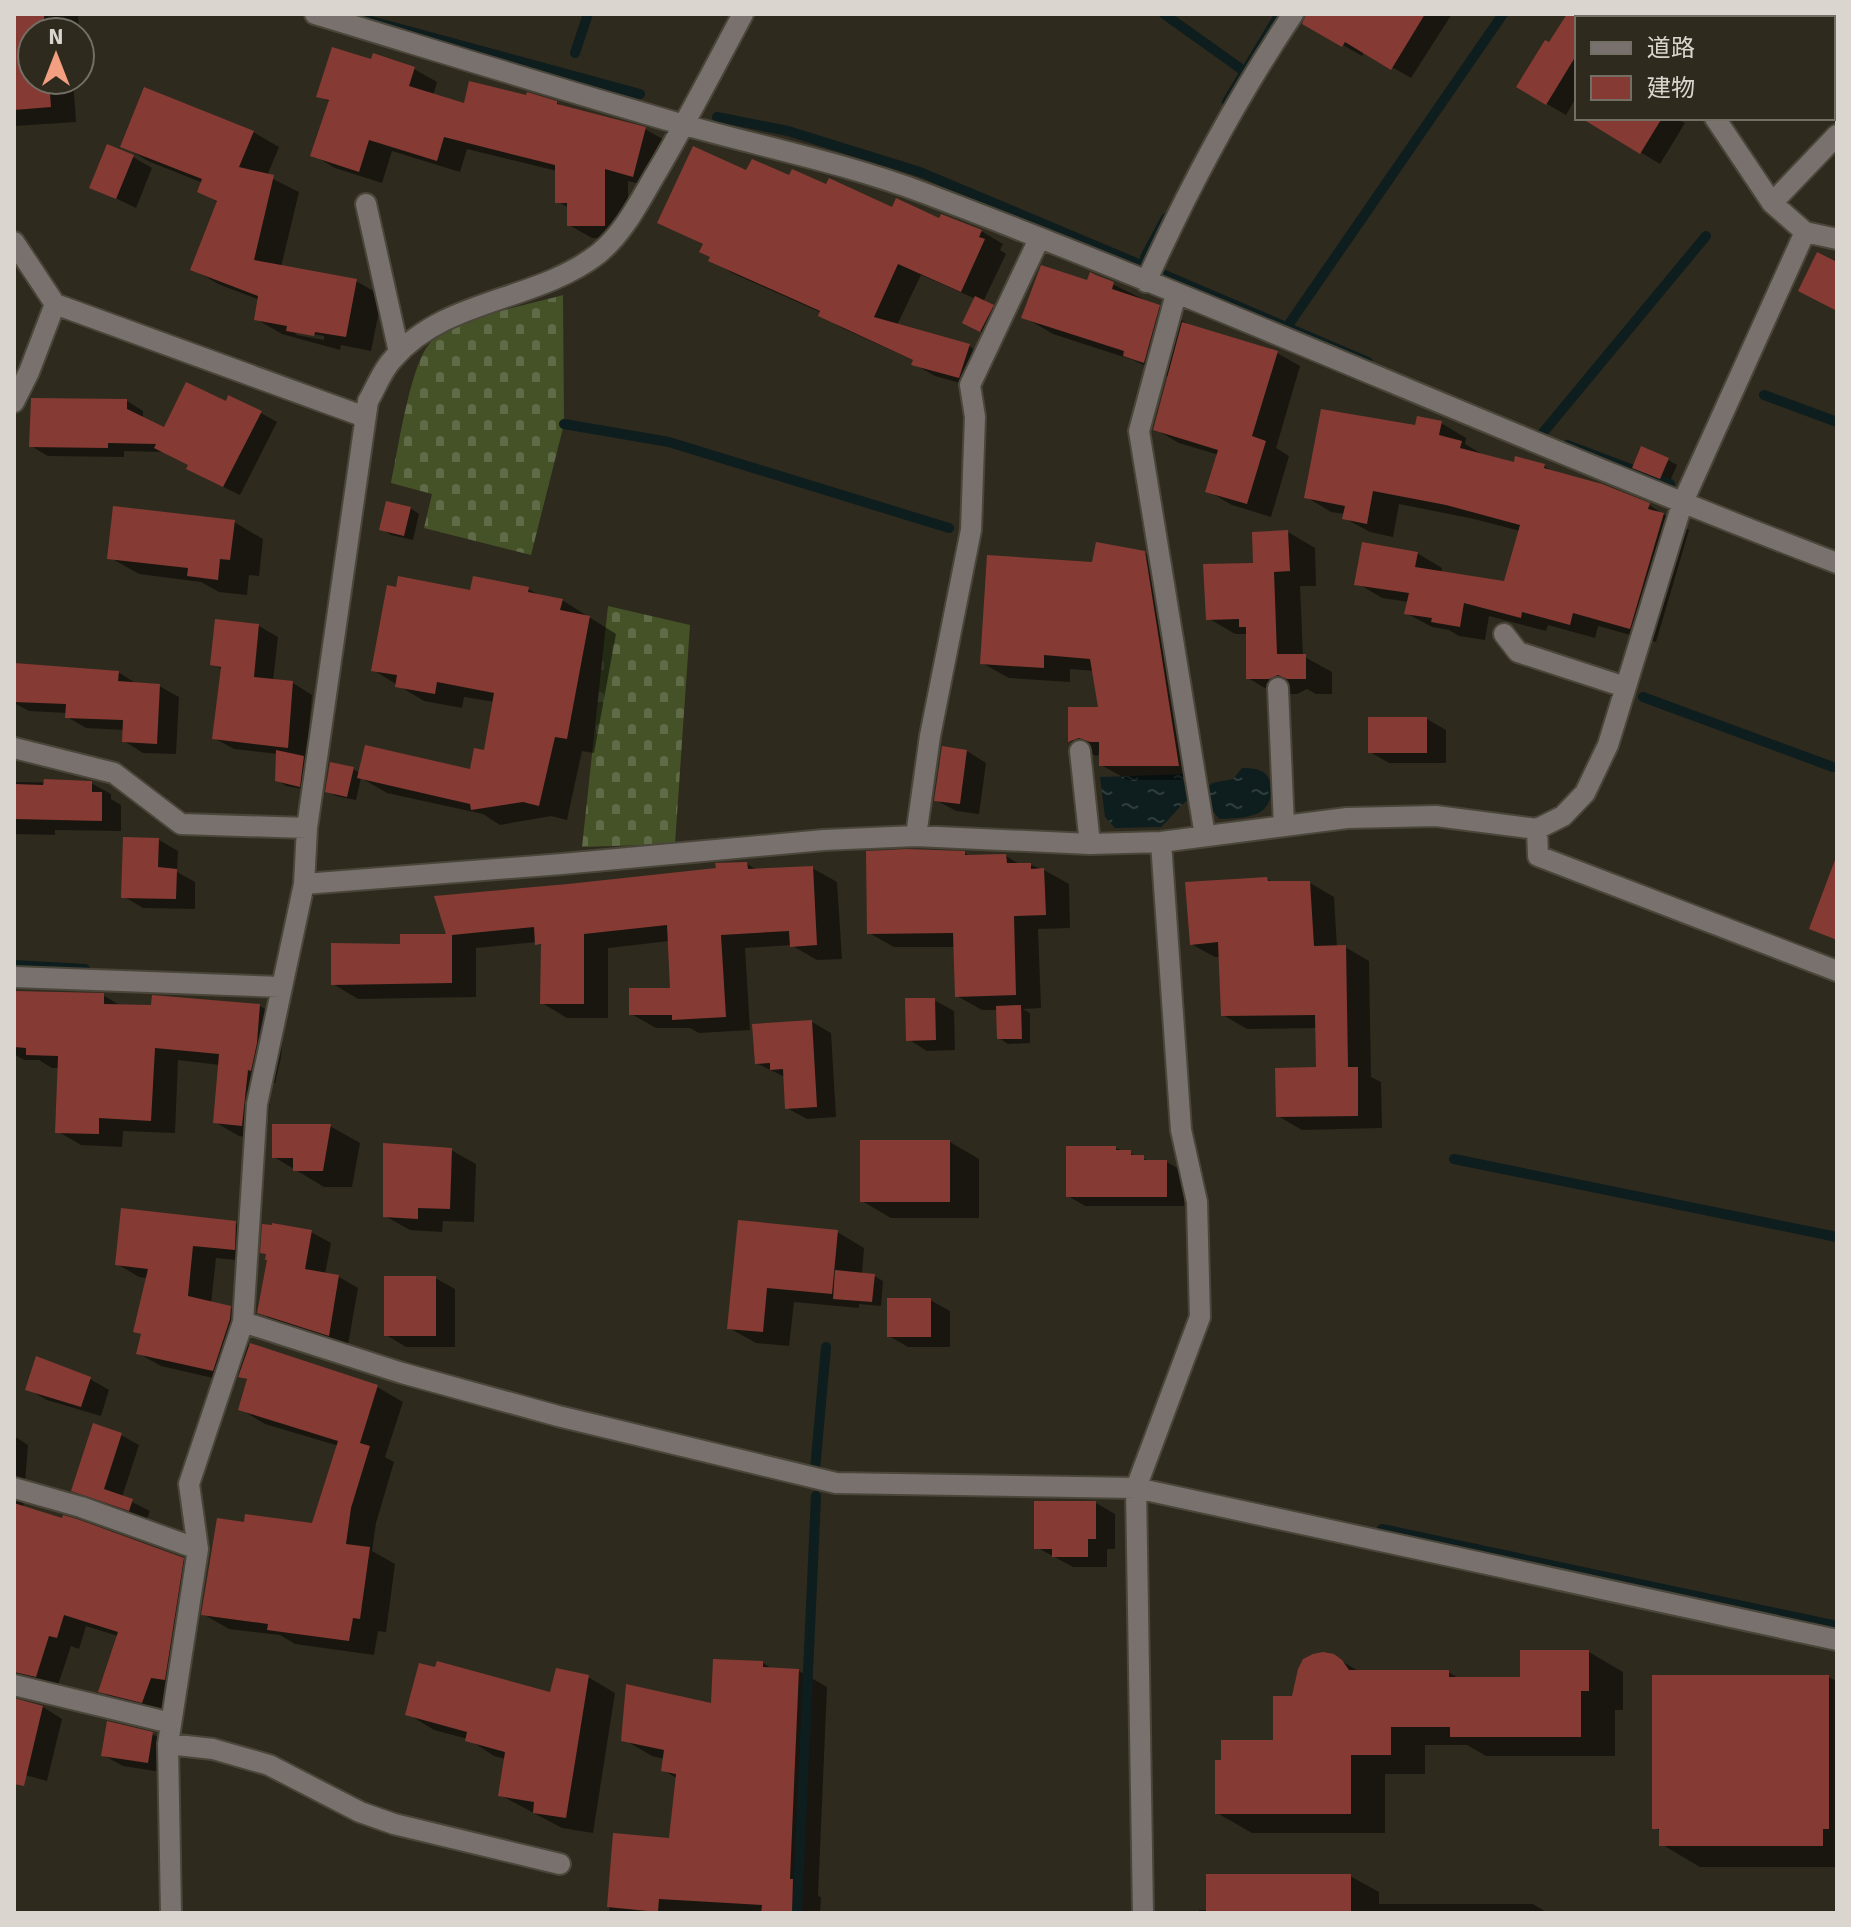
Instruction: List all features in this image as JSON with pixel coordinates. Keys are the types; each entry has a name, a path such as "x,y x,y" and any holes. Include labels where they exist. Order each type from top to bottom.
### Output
{"street":[{"path":"315,14 684,125 783,149 920,191 1682,504 1837,563"},
{"path":"171,1913 168,1744 198,1549 189,1484 243,1322 257,1104 304,884 307,828 368,401 391,360 418,335 442,321 542,285 597,255 624,227 684,125 743,14"},
{"path":"1146,282 1174,221 1246,86 1293,14"},
{"path":"1716,120 1772,203 1805,232 1837,239"},
{"path":"1772,203 1837,135"},
{"path":"366,204 399,352"},
{"path":"304,884 824,840 916,836 1090,844 1161,842 1347,818 1436,816 1537,829 1563,816 1585,793 1608,745 1682,504 1805,232"},
{"path":"916,836 930,736 971,530 975,417 970,385 1039,239"},
{"path":"14,242 55,304 365,417"},
{"path":"1176,294 1139,431 1205,836"},
{"path":"14,402 55,304"},
{"path":"1504,634 1518,652 1625,687"},
{"path":"1278,688 1284,826"},
{"path":"14,748 114,773 181,824 307,828"},
{"path":"1080,751 1090,844"},
{"path":"1537,829 1538,856 1837,971"},
{"path":"1143,1913 1136,1488 1200,1317 1197,1202 1181,1130 1161,842"},
{"path":"14,977 281,987"},
{"path":"243,1322 402,1373 558,1416 836,1483 1136,1488 1837,1640"},
{"path":"14,1488 81,1507 198,1549"},
{"path":"14,1685 171,1723"},
{"path":"168,1744 213,1749 269,1765 360,1812 394,1824 560,1864"}],"green space":[{"path":"563,295 564,424 531,555 424,528 432,494 391,483 411,388 424,353 431,342 456,326"},
{"path":"608,606 690,625 675,844 582,847"}],"water":[{"path":"1242,768 1256,769 1269,778 1271,789 1267,806 1242,818 1219,819 1211,808 1209,786 1233,779"},
{"path":"1187,774 1189,799 1161,827 1115,828 1105,817 1100,777"}],"building":[{"path":"14,14 44,14 16,16 16,96 50,96 51,107 14,110"},
{"path":"1306,14 1425,14 1391,70 1345,42 1342,47 1302,24"},
{"path":"1567,14 1577,14 1575,57 1546,105 1516,87 1545,40 1549,42"},
{"path":"332,47 371,59 373,53 415,67 409,86 464,103 469,81 526,95 527,92 557,101 557,104 646,127 633,177 605,169 605,226 567,226 567,203 555,203 555,165 444,137 437,161 369,140 359,172 310,156 329,100 316,97"},
{"path":"144,87 254,131 239,167 274,175 254,260 357,279 346,337 286,331 287,326 254,320 258,296 190,270 217,201 197,192 202,179 120,147"},
{"path":"1584,120 1661,120 1640,154"},
{"path":"107,144 134,155 116,199 89,188"},
{"path":"693,146 746,170 752,159 789,175 792,169 826,184 829,178 892,207 896,198 939,218 941,214 982,230 979,237 985,239 961,292 898,264 874,317 970,344 959,378 911,365 913,360 818,316 820,311 708,261 710,257 699,252 703,244 657,223"},
{"path":"1817,252 1837,262 1837,311 1798,291"},
{"path":"1041,265 1087,280 1090,272 1114,282 1112,289 1160,305 1144,363 1123,356 1124,351 1021,318"},
{"path":"975,296 994,305 980,332 962,323"},
{"path":"1182,322 1278,351 1252,436 1266,441 1247,504 1205,492 1218,450 1153,430"},
{"path":"186,382 226,401 228,395 262,411 223,487 186,469 188,465 154,448 156,444 108,443 108,448 29,447 31,398 127,399 127,409 164,427"},
{"path":"1321,409 1415,425 1417,416 1442,421 1439,435 1462,441 1460,448 1514,462 1515,456 1545,464 1544,468 1602,484 1650,503 1648,509 1664,513 1630,629 1573,613 1570,625 1522,612 1521,618 1464,603 1460,627 1431,622 1432,618 1404,614 1409,593 1354,585 1362,542 1418,552 1415,567 1504,581 1520,525 1446,505 1373,491 1367,524 1342,519 1345,506 1304,498"},
{"path":"1641,446 1669,458 1660,479 1632,468"},
{"path":"386,501 411,507 404,536 379,530"},
{"path":"113,506 235,520 230,560 220,559 218,580 187,576 188,568 107,559"},
{"path":"1288,530 1290,571 1274,572 1277,654 1306,654 1306,679 1287,679 1278,675 1269,679 1246,679 1246,627 1239,627 1239,619 1206,620 1203,564 1253,563 1252,532"},
{"path":"1096,542 1145,551 1179,766 1099,766 1099,742 1079,738 1068,742 1068,707 1098,707 1090,659 1044,655 1044,668 980,664 987,555 1092,562"},
{"path":"398,576 470,590 473,576 529,587 528,592 563,599 560,610 590,616 567,739 555,737 539,806 523,802 471,810 470,804 357,778 365,745 470,769 474,748 484,750 494,693 437,682 435,694 395,687 397,675 371,671 387,585 396,587"},
{"path":"215,619 259,624 254,677 293,681 288,748 212,739 221,667 210,665"},
{"path":"14,663 119,671 118,681 160,684 157,744 122,742 123,720 65,718 66,704 14,702"},
{"path":"1368,717 1427,717 1427,753 1368,753"},
{"path":"942,746 967,750 960,804 934,801"},
{"path":"276,750 304,756 300,787 275,781"},
{"path":"330,762 354,767 347,797 325,792"},
{"path":"44,779 92,781 92,792 102,792 102,821 14,819 14,784 43,785"},
{"path":"123,837 159,838 158,867 177,869 176,899 121,898"},
{"path":"866,851 965,851 965,855 1006,854 1007,863 1031,863 1031,869 1044,868 1046,915 1014,916 1016,995 955,997 953,933 867,934"},
{"path":"1837,861 1837,940 1809,929"},
{"path":"747,862 748,869 813,866 817,945 790,947 789,931 721,935 726,1017 672,1020 672,1015 629,1015 629,988 670,988 667,925 584,934 584,1004 540,1004 541,944 535,945 534,927 452,935 452,983 331,985 331,943 400,944 400,934 446,934 434,896 716,868 715,863"},
{"path":"1267,877 1268,881 1310,881 1314,946 1346,945 1348,1067 1358,1067 1358,1116 1276,1117 1275,1068 1316,1067 1315,1015 1221,1016 1218,942 1190,945 1185,882"},
{"path":"14,991 104,993 104,1004 151,1005 152,995 260,1004 257,1043 251,1071 248,1070 242,1126 213,1123 219,1054 155,1048 151,1121 99,1118 99,1134 55,1133 58,1056 26,1055 26,1048 14,1047"},
{"path":"905,998 935,998 936,1040 906,1041"},
{"path":"1021,1005 1022,1039 997,1039 996,1006"},
{"path":"812,1020 817,1107 785,1109 783,1069 770,1070 770,1063 755,1064 752,1024"},
{"path":"272,1124 331,1124 323,1171 293,1171 293,1158 272,1158"},
{"path":"860,1140 950,1140 950,1202 860,1202"},
{"path":"383,1143 452,1148 450,1209 418,1208 418,1219 383,1217"},
{"path":"1066,1146 1116,1146 1116,1150 1131,1150 1131,1155 1144,1155 1144,1160 1167,1160 1167,1197 1066,1197"},
{"path":"121,1208 236,1221 235,1250 193,1246 188,1296 231,1306 230,1319 213,1371 136,1354 141,1334 133,1332 148,1269 115,1265"},
{"path":"738,1220 838,1230 832,1294 767,1288 763,1332 727,1329"},
{"path":"262,1224 312,1230 305,1269 339,1275 329,1336 257,1313 267,1260 266,1254 260,1253"},
{"path":"835,1270 875,1274 872,1302 833,1299"},
{"path":"384,1276 436,1276 436,1336 384,1336"},
{"path":"887,1298 931,1298 931,1337 887,1337"},
{"path":"250,1343 378,1385 360,1443 370,1446 351,1508 346,1544 370,1547 360,1619 353,1618 349,1641 267,1630 268,1624 201,1615 217,1518 244,1522 245,1514 312,1523 338,1441 238,1410 247,1379 238,1377"},
{"path":"36,1356 91,1377 81,1407 25,1390"},
{"path":"93,1423 122,1433 104,1489 133,1499 129,1511 71,1491"},
{"path":"1034,1501 1096,1501 1096,1539 1088,1539 1088,1557 1052,1557 1052,1549 1034,1549"},
{"path":"14,1503 62,1518 63,1515 77,1519 184,1558 165,1680 151,1678 142,1703 98,1692 118,1632 64,1615 57,1638 49,1636 36,1677 14,1672"},
{"path":"1520,1650 1589,1650 1589,1691 1581,1691 1581,1737 1450,1737 1450,1727 1391,1727 1391,1755 1351,1755 1351,1814 1215,1814 1215,1760 1221,1760 1221,1740 1273,1740 1273,1696 1292,1696 1303,1659 1323,1652 1334,1654 1349,1670 1449,1670 1449,1677 1520,1677"},
{"path":"713,1659 763,1661 763,1667 799,1669 790,1879 793,1879 792,1913 761,1913 762,1905 659,1899 658,1912 607,1907 613,1833 669,1838 676,1774 661,1771 664,1750 621,1741 626,1684 711,1703"},
{"path":"437,1661 550,1692 556,1668 589,1675 566,1818 533,1813 534,1802 498,1796 505,1752 465,1741 467,1732 405,1715 419,1663 435,1667"},
{"path":"1652,1675 1829,1675 1829,1829 1823,1829 1823,1846 1659,1846 1659,1829 1652,1829"},
{"path":"14,1698 43,1706 24,1786 14,1784"},
{"path":"107,1721 153,1732 148,1763 101,1756"},
{"path":"1206,1874 1351,1874 1351,1913 1206,1913"}],"waterway":[{"path":"575,53 588,14"},
{"path":"1164,14 1244,71"},
{"path":"1227,102 1280,14"},
{"path":"1287,327 1503,14"},
{"path":"360,18 640,94"},
{"path":"717,117 788,131 920,172 1146,267"},
{"path":"1145,257 1166,218"},
{"path":"1541,435 1706,236"},
{"path":"1160,273 1368,362"},
{"path":"1764,395 1837,422"},
{"path":"564,424 669,442 949,528"},
{"path":"1567,445 1670,484"},
{"path":"1643,697 1833,767"},
{"path":"14,965 85,969"},
{"path":"1454,1159 1837,1237"},
{"path":"815,1470 826,1347"},
{"path":"797,1913 816,1496"},
{"path":"1382,1529 1837,1626"}]}
